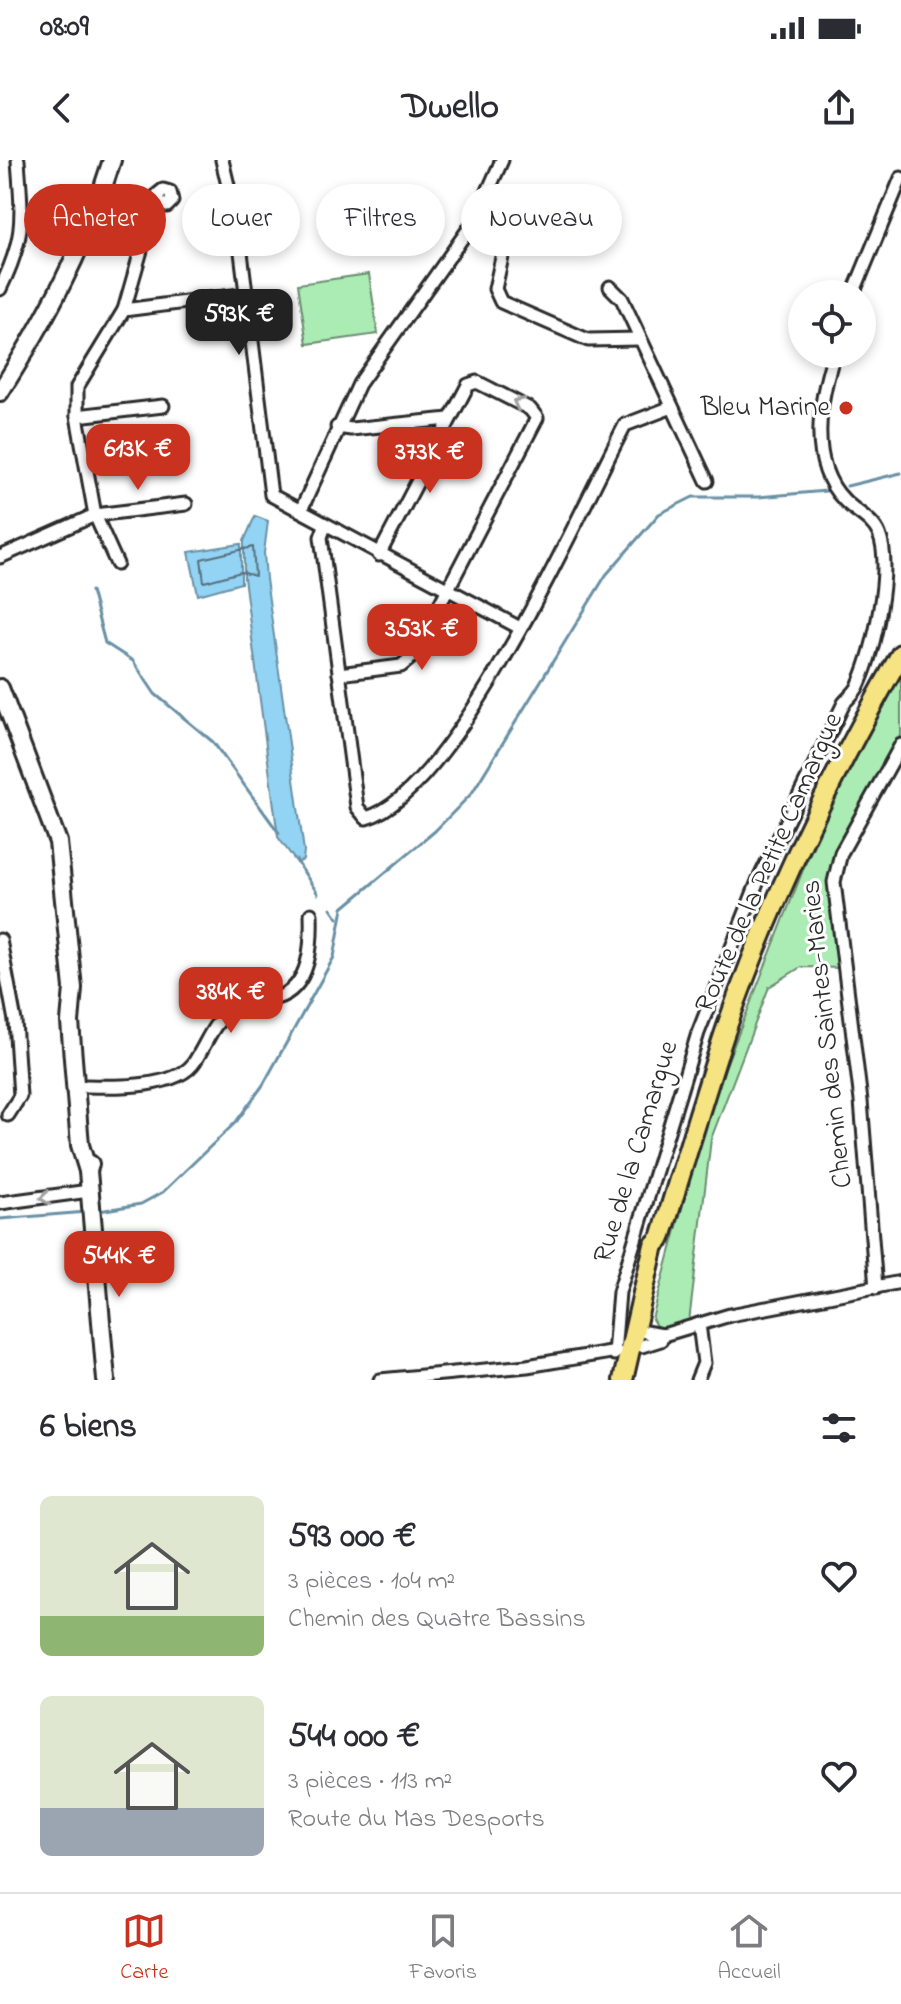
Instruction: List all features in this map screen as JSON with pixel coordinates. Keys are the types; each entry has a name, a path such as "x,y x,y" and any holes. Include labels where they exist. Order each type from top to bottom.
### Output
{"main road":[{"name":"Route de la Petite Camargue","path":"635,1353 665,1245 661,1238 725,1032 781,893 865,717 901,654"}],"street":[{"path":"0,289 19,251 22,221 18,160"},
{"path":"0,392 55,300 94,216 112,160"},
{"path":"222,160 236,213 248,294 271,495 520,628"},
{"path":"491,184 502,160"},
{"path":"859,280 901,178"},
{"path":"301,510 337,427 373,361 461,239"},
{"path":"117,564 95,515 77,416 77,387 124,310 139,256"},
{"path":"502,256 495,289 501,302 588,340 639,339"},
{"path":"610,287 622,299 707,481"},
{"path":"124,310 248,294"},
{"name":"Rue de la Camargue","path":"635,1353 619,1292 698,1033 758,881 844,703 859,686 875,627 884,558 880,539 869,520 842,499 832,483 819,438 823,396 830,368"},
{"path":"339,674 401,666 413,656 537,418 530,409 477,382 468,385 379,555"},
{"path":"77,416 163,406"},
{"path":"325,526 321,537 357,807 366,818 412,789 439,759 490,684 625,425 672,407"},
{"path":"337,427 351,429 449,419"},
{"path":"0,557 95,515 186,504"},
{"path":"0,688 2,712 53,843 61,886 81,1087 80,1145 88,1171 106,1380"},
{"name":"Chemin des Saintes-Maries","path":"876,1288 861,1101 834,882 841,853 901,745"},
{"path":"81,1087 176,1080 193,1066 215,1026 233,1008 245,1002 278,998 291,990 313,949 311,914"},
{"path":"0,940 15,1021 20,1096 8,1115"},
{"path":"0,1203 90,1195"},
{"path":"380,1380 635,1353 699,1324 801,1299 901,1282"},
{"path":"697,1380 704,1363 699,1324"}],"green space":[{"path":"369,274 378,334 307,344 298,284"},
{"path":"901,675 901,735 854,826 836,850 832,863 831,884 840,968 801,967 769,987 711,1139 689,1322 664,1328 656,1326 652,1319 709,1108 807,860 865,733"}],"water":[{"path":"255,516 268,521 264,553 266,579 304,851 303,860 297,863 278,837 244,578 244,541"},
{"path":"241,544 241,583 198,595 189,552"}],"waterway":[{"path":"847,486 901,473"},
{"path":"99,1211 141,1204 163,1192 236,1122 263,1085 334,957 343,908 435,831 472,793 606,575 659,514 693,497 758,497 826,491"},
{"path":"91,591 105,643 133,661 155,694 213,742 279,833"},
{"path":"296,860 318,894"},
{"path":"331,908 338,918"},
{"path":"0,1219 87,1212"}],"place":[{"name":"Bleu Marine","path":"846,408"}]}
